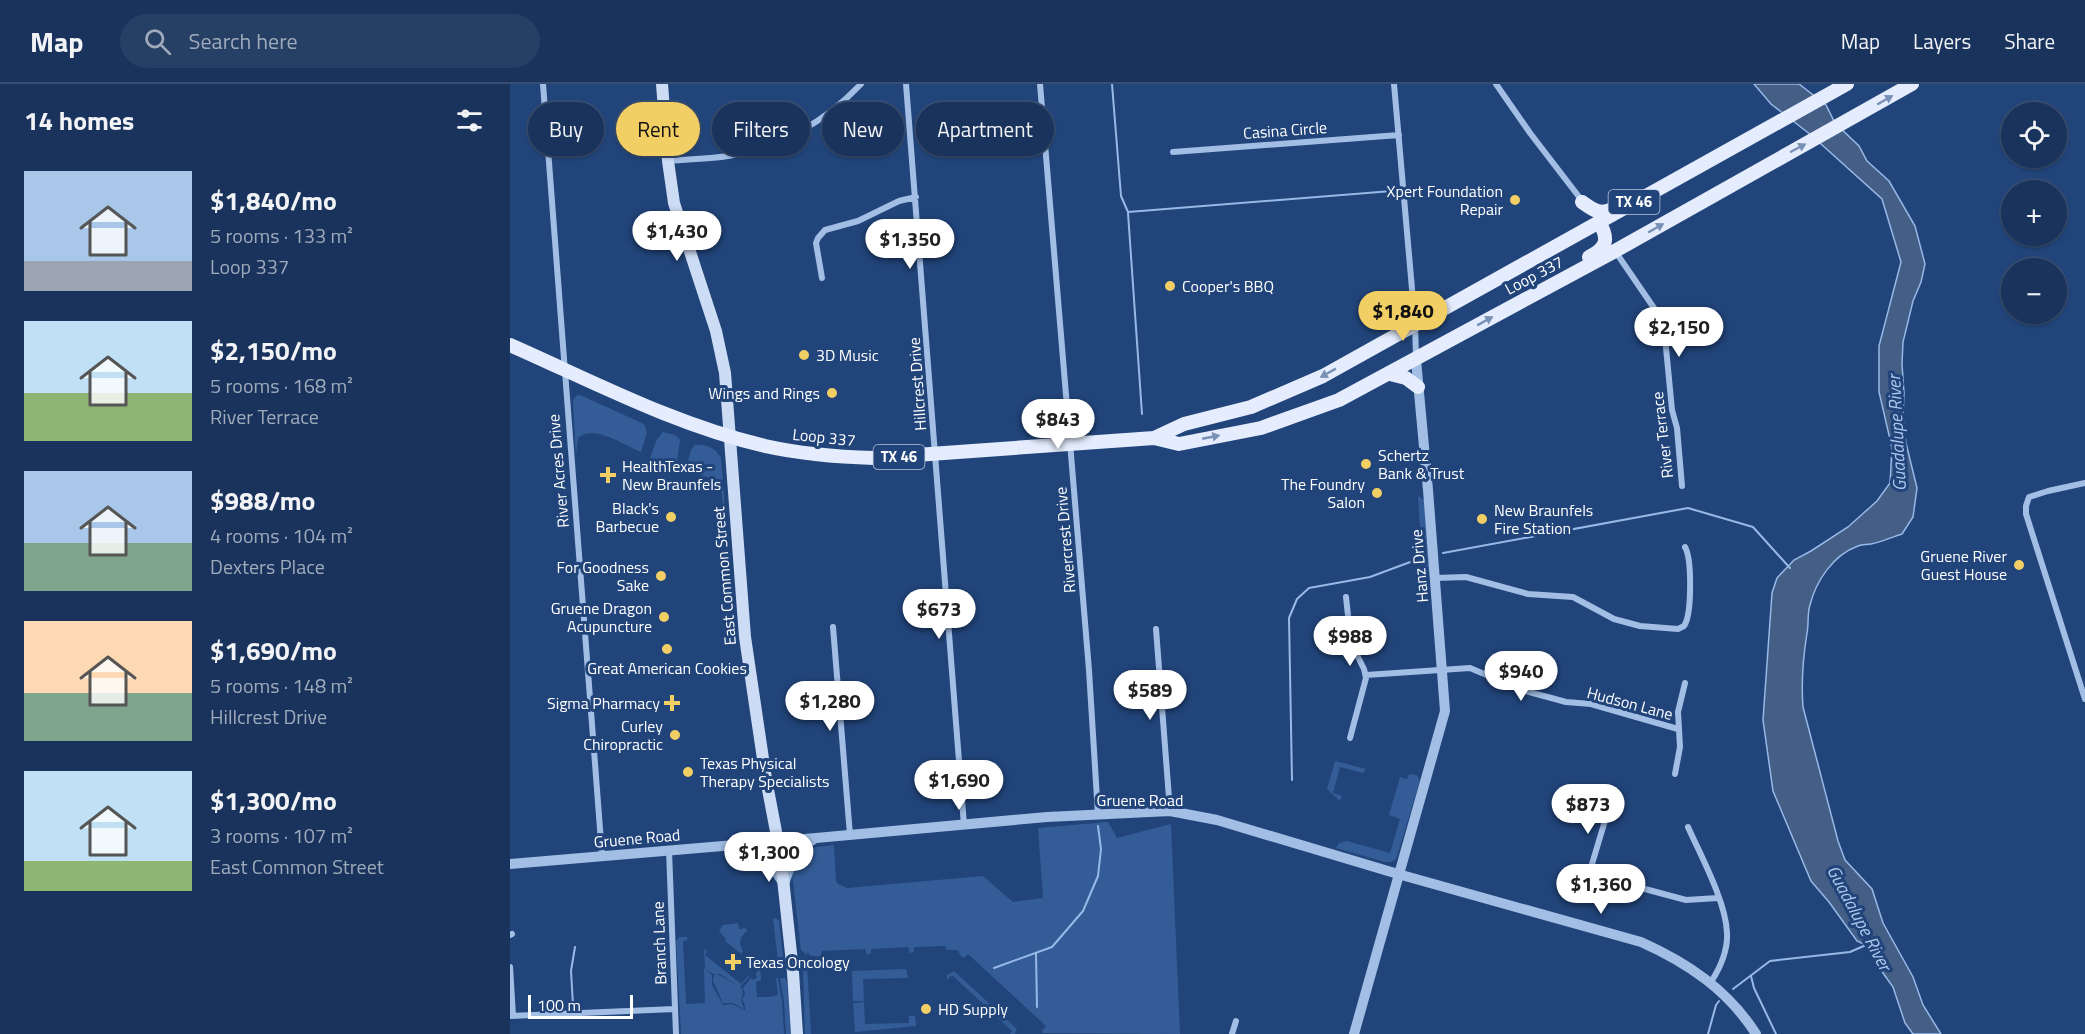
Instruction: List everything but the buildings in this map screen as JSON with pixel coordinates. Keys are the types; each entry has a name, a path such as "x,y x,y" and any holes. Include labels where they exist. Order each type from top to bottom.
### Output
{"main road":[{"name":"East Common Street","path":"662,84 674,203 721,352 725,373 745,637 784,885 797,1034"},
{"name":"Loop 337","path":"510,345 682,421 779,449 833,456 874,458 1154,438 1179,444 1261,428 1338,400 1615,251 1911,85"},
{"name":"Loop 337","path":"1154,438 1184,424 1216,418 1274,399 1323,376 1842,86"},
{"path":"1582,202 1593,211 1605,212 1663,181 1672,182"},
{"path":"1581,232 1586,222 1582,202"},
{"path":"1533,294 1537,286 1602,249 1605,235 1599,222"},
{"path":"1390,374 1406,378 1418,387"}],"street":[{"name":"River Acres Drive","path":"543,84 602,855"},
{"path":"668,161 730,156 796,135 847,99 861,84"},
{"name":"Hillcrest Drive","path":"906,84 964,825"},
{"name":"Rivercrest Drive","path":"1040,84 1089,670 1098,815"},
{"name":"Hanz Drive","path":"1353,1034 1443,722 1445,700 1394,84"},
{"path":"1497,84 1530,133 1599,222"},
{"name":"Casina Circle","path":"1173,152 1399,135"},
{"path":"822,278 816,243 825,230 858,221 899,201 916,197"},
{"name":"River Terrace","path":"1615,251 1654,308 1664,327 1682,486"},
{"path":"2085,483 2048,490 2029,497 2025,506 2085,699"},
{"path":"1435,578 1466,577 1528,594 1573,597 1618,620 1646,627 1678,629 1688,620 1689,562 1685,547"},
{"path":"1346,597 1351,643 1366,675 1350,738"},
{"path":"833,627 850,835"},
{"path":"1156,629 1170,812"},
{"name":"Hudson Lane","path":"1366,675 1472,668 1522,690 1566,702 1591,704 1678,729"},
{"path":"1675,774 1680,747 1678,712 1685,683"},
{"path":"1610,804 1589,874 1686,900 1718,898"},
{"name":"Gruene Road","path":"510,864 1047,817 1170,812 1217,820 1398,874 1641,942 1673,956 1711,982 1739,1010 1756,1034"},
{"path":"1688,826 1718,898 1727,933 1724,956 1711,982"},
{"path":"784,885 790,866 797,854 816,838"},
{"path":"742,845 751,847 765,856 784,885"},
{"name":"Branch Lane","path":"669,850 676,1034"},
{"path":"510,967 512,1016 675,1009"},
{"path":"1232,1034 1236,1021"}],"shaded area":[{"path":"580,395 644,424 647,432 641,452 609,437 592,433 578,438 576,456 573,401 576,396"},
{"path":"663,432 675,435 680,440 677,461 673,469 653,462 650,458 657,439"},
{"path":"695,445 710,447 721,458 728,548 726,550 721,483 686,469 691,450"},
{"path":"1418,496 1424,500 1430,572 1427,572 1421,550 1414,552 1414,545 1421,544"},
{"path":"1335,761 1366,769 1363,773 1340,767 1333,793 1342,796 1340,801 1327,789"},
{"path":"1409,774 1417,775 1420,781 1396,859 1385,862 1336,848 1339,843 1347,841 1390,853 1400,819 1389,815 1400,777 1407,779"},
{"path":"1108,822 1117,838 1171,824 1180,1034 1043,1033 1046,1026 968,954 964,958 958,950 947,950 945,946 914,947 914,952 910,953 908,947 871,949 871,953 867,955 865,949 822,951 821,957 809,955 808,951 807,955 801,950 792,873 798,858 803,862 801,859 804,856 801,854 816,847 834,845 836,881 847,888 983,876 1013,902 1043,898 1038,828"},
{"path":"773,918 779,920 784,966 779,970"},
{"path":"738,923 739,929 746,928 747,931 740,940 743,951 741,954 725,941 726,939 719,931 723,925"},
{"path":"679,937 687,937 688,940 683,941 686,1004 705,1003 704,968 712,975 712,985 723,1005 732,1004 745,1010 742,999 745,994 743,988 751,978 753,980 757,978 756,974 760,965 761,980 756,982 757,997 778,995 776,978 778,978 784,1034 681,1034 676,941"},
{"path":"704,949 707,951 705,955 741,984 750,976 740,987 720,974 713,974 705,969"},
{"path":"807,965 811,1034 805,1034 803,969"},
{"path":"906,969 908,978 863,979 864,1001 853,1001 852,971"},
{"path":"954,971 1017,1029 1015,1034 1010,1034 1012,1031 952,975 947,980 947,975"},
{"path":"717,974 742,988 741,1000 744,1009 733,1003 723,1003 713,981 714,975"},
{"path":"780,978 785,978 787,982 791,1034 786,1034"},
{"path":"864,1002 865,1024 909,1023 909,1016 915,1016 916,1026 855,1032 853,1003"}],"water":[{"name":"Guadalupe River","path":"1754,84 1799,84 1826,105 1835,123 1859,146 1867,161 1889,181 1915,226 1925,264 1903,342 1903,417 1906,443 1917,488 1913,517 1902,534 1849,550 1833,562 1821,578 1809,608 1802,688 1803,707 1845,860 1872,889 1883,923 1913,977 1923,1005 1941,1034 1913,1034 1905,1023 1893,987 1870,947 1857,941 1811,881 1773,791 1763,720 1772,593 1777,578 1794,560 1848,527 1877,501 1890,483 1892,448 1879,392 1879,346 1901,262 1882,199 1811,135 1771,104"}],"waterway":[{"path":"1112,84 1121,196 1128,212 1392,191"},
{"path":"1128,213 1142,414"},
{"path":"1443,553 1688,508 1753,527 1790,568"},
{"path":"1292,780 1289,618 1297,599 1309,588 1370,577 1421,558"},
{"path":"994,968 1052,947 1083,911 1098,876 1101,849 1098,826"},
{"name":"Guadalupe River","path":"1733,989 1770,961 1850,952 1866,945"},
{"path":"573,1005 571,971 575,947"},
{"path":"1036,953 1037,1007"},
{"path":"1751,976 1754,988 1776,1034"},
{"path":"1708,1034 1719,1001"}],"place":[{"name":"Xpert Foundation Repair","path":"1515,200"},
{"name":"Cooper's BBQ","path":"1170,286"},
{"name":"3D Music","path":"804,355"},
{"name":"Wings and Rings","path":"832,393"},
{"name":"Schertz Bank & Trust","path":"1366,464"},
{"name":"HealthTexas - New Braunfels","path":"608,475"},
{"name":"The Foundry Salon","path":"1377,493"},
{"name":"Black's Barbecue","path":"671,517"},
{"name":"New Braunfels Fire Station","path":"1482,519"},
{"name":"Gruene River Guest House","path":"2019,565"},
{"name":"For Goodness Sake","path":"661,576"},
{"name":"Gruene Dragon Acupuncture","path":"664,617"},
{"name":"Great American Cookies","path":"667,649"},
{"name":"Sigma Pharmacy","path":"672,703"},
{"name":"Curley Chiropractic","path":"675,735"},
{"name":"Texas Physical Therapy Specialists","path":"688,772"},
{"name":"Texas Oncology","path":"733,962"},
{"name":"HD Supply","path":"926,1009"}]}
